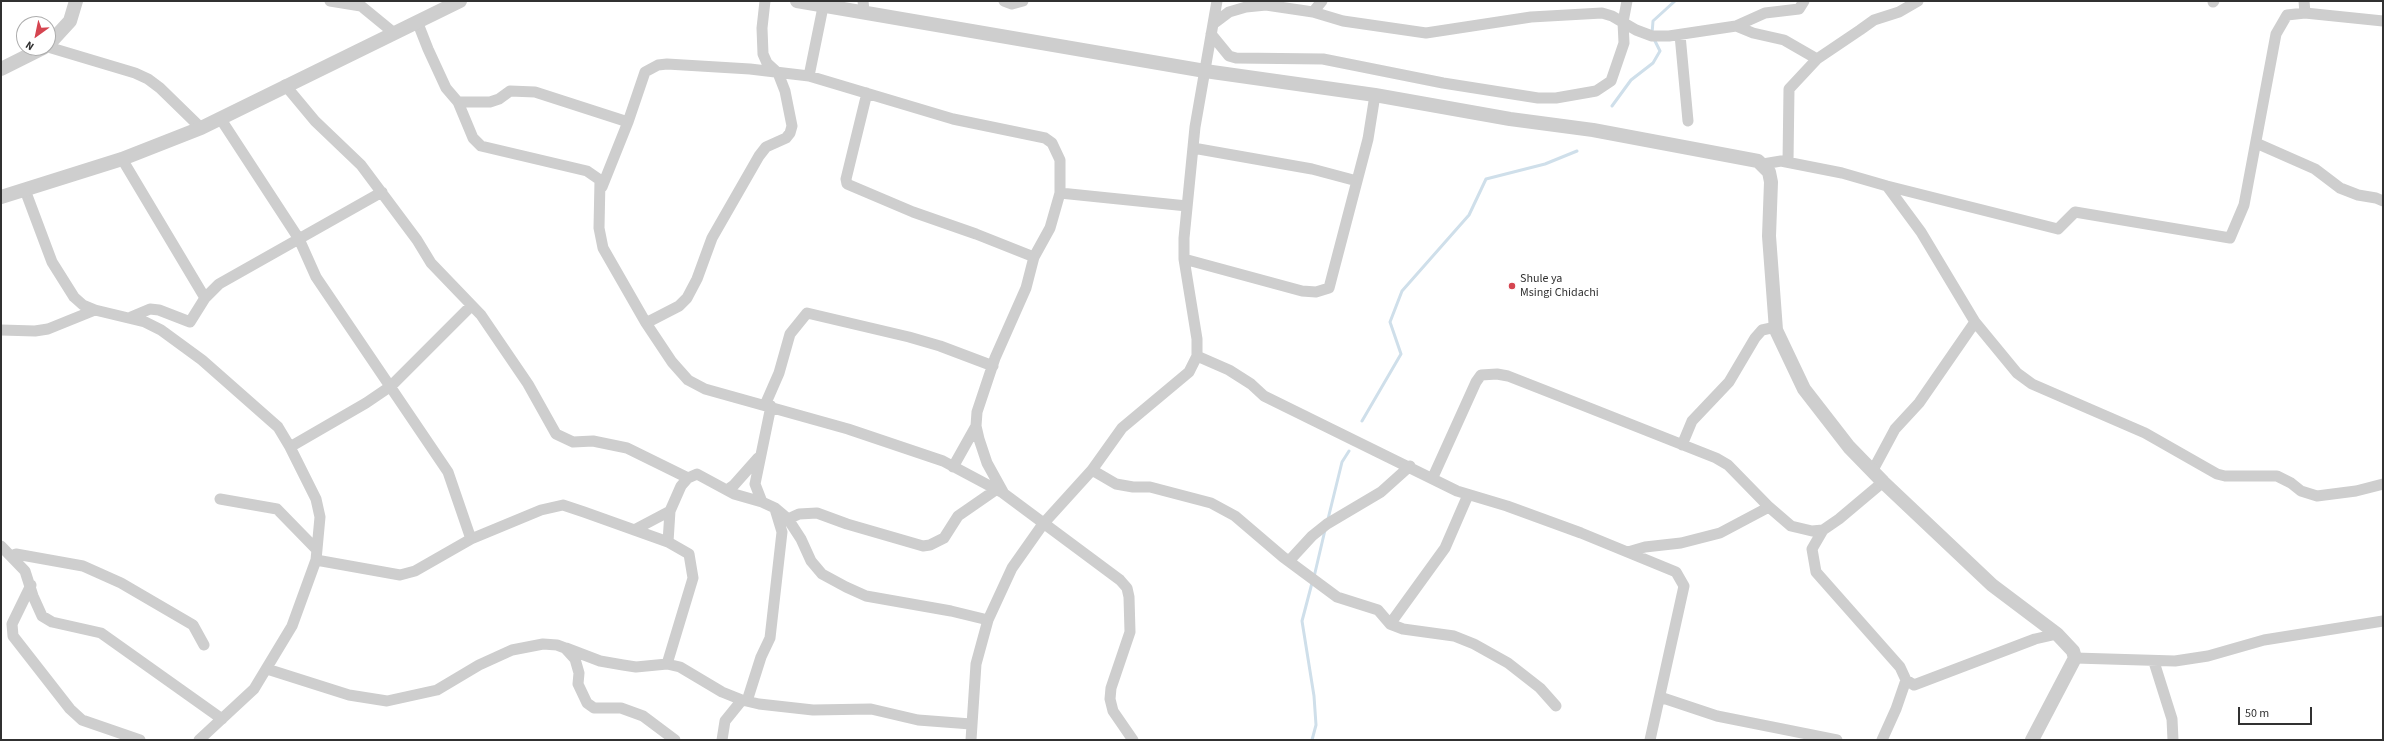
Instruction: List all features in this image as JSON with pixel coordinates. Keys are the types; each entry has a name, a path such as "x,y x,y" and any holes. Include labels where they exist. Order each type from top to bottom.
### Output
{"street":[{"path":"56,37 70,20 76,1"},
{"path":"330,1 358,3 394,33"},
{"path":"1,197 122,159 201,128 285,85 460,1"},
{"path":"646,323 679,306 687,298 697,279 712,238 759,156 766,147 786,138 790,133 792,126 790,106 778,73 767,64 763,54 762,28 765,1"},
{"path":"797,1 822,7 863,6 1205,71 1375,95 1510,119 1593,130 1752,158 1763,164 1771,182 1769,236 1776,327 1789,361 1804,389 1849,447 1883,482 1992,585 2057,634 2073,651 2075,658 2032,740"},
{"path":"1004,1 1012,4 1023,1"},
{"path":"971,740 976,664 988,620 1012,568 1043,524 1092,470 1122,428 1189,372 1197,356 1197,339 1184,259 1187,206 1193,148 1217,1"},
{"path":"1313,12 1322,1"},
{"path":"1212,29 1229,56 1236,58 1323,59 1443,83 1538,98 1556,98 1596,91 1611,81 1624,43 1623,22 1627,1"},
{"path":"1212,29 1229,12 1264,3 1313,12 1343,21 1426,33 1531,16 1602,13 1623,22 1636,30 1652,36 1680,35 1736,26 1765,12 1799,9 1804,1"},
{"path":"1788,162 1789,89 1817,59 1874,20 1899,12 1918,1"},
{"path":"2304,1 2305,13"},
{"path":"809,76 822,7"},
{"path":"1763,164 1781,161 1842,173 1887,186 2058,229 2075,212 2230,238 2244,205 2276,34 2287,15 2305,13 2383,21"},
{"path":"417,21 446,88 458,102 473,138 481,146 587,171 600,180 602,187"},
{"path":"1736,26 1753,33 1784,40 1817,59"},
{"path":"1680,35 1688,121"},
{"path":"56,48 135,73 148,79 160,88 201,128"},
{"path":"1,69 27,56"},
{"path":"1000,491 987,463 976,426 977,412 993,366 1026,288 1034,257 1050,228 1060,193 1060,160 1052,143 1045,138 953,119 809,76 710,66 658,65 645,72 628,122 602,187 599,228 603,248 646,323 672,362 688,380 705,389 768,405 855,432 953,466 1000,491 1043,524 1112,573 1127,588 1130,632 1111,688 1110,699 1113,711 1133,740"},
{"path":"285,85 315,121 361,165 382,192 431,263 480,314 528,384 556,434 573,442 593,441 627,448 688,478"},
{"path":"458,102 490,102 499,99 510,91 535,92 628,122"},
{"path":"867,93 846,179 847,184 913,212 976,234 1034,257"},
{"path":"1184,259 1302,291 1316,292 1329,288 1368,139 1375,95"},
{"path":"220,118 299,239 316,277 448,472 471,540"},
{"path":"2256,143 2315,169 2340,188 2358,195 2376,198 2383,201"},
{"path":"1193,148 1312,169 1357,181"},
{"path":"122,159 205,298"},
{"path":"1887,186 1921,232 1975,322 2017,372 2032,384 2145,433 2217,474 2225,476 2277,476 2291,482 2301,491 2317,496 2356,491 2383,484"},
{"path":"24,190 52,262 74,297 83,305 95,310 131,317 161,330 202,360 278,427 290,446 316,499 320,517 316,554 292,626 254,689 199,740"},
{"path":"131,317 150,309 159,310 190,322 205,298 219,284 382,192"},
{"path":"1060,193 1187,206"},
{"path":"290,446 366,403 391,386 471,306"},
{"path":"1,330 35,331 48,329 95,310"},
{"path":"762,502 755,484 768,405 790,334 807,313 940,346 993,366"},
{"path":"1873,470 1895,429 1920,403 1975,322"},
{"path":"1682,445 1692,422 1729,382 1755,338 1762,330 1776,327"},
{"path":"1197,356 1229,370 1251,384 1264,396 1468,495 1507,506 1676,572 1684,586 1650,740"},
{"path":"1432,477 1476,382 1482,375 1497,374 1508,376 1682,445 1728,465 1769,507 1791,526 1812,531 1823,530 1839,520 1883,482"},
{"path":"953,466 976,426"},
{"path":"727,490 734,485 760,456"},
{"path":"1289,561 1312,536 1327,524 1381,492 1410,466"},
{"path":"1092,470 1116,484 1157,488 1211,503 1235,516 1289,561 1337,597 1378,610 1390,624 1403,629 1454,636 1474,644 1513,668 1540,688 1556,706"},
{"path":"668,542 670,512 681,486 688,478 697,474 727,490 775,508 788,519 801,539 811,561 822,574 846,587 866,596 951,611 988,620"},
{"path":"788,519 799,514 817,512 846,524 913,543 930,545 944,538 958,516 1000,491"},
{"path":"1390,624 1445,548 1468,495"},
{"path":"220,499 277,509 316,554 400,575 424,567 471,540 541,510 564,506 668,542 689,554 693,578 667,664"},
{"path":"1628,552 1645,547 1681,543 1720,533 1769,507"},
{"path":"722,740 725,721 744,701 770,638 782,532 775,508"},
{"path":"634,530 670,512"},
{"path":"1823,530 1812,549 1816,572 1900,667 1906,680 1914,685 2034,639 2057,634"},
{"path":"1,546 25,571 33,596 42,616 52,622 101,633 222,719"},
{"path":"12,556 16,554 84,566 121,583 193,625 204,645"},
{"path":"31,586 12,624 13,636 70,709 82,720 140,740"},
{"path":"2075,658 2154,662 2208,656 2264,640 2383,621"},
{"path":"267,669 350,695 387,701 437,690 479,665 512,650 543,644 565,648 594,658 636,667 667,664 680,667 722,692 744,701 813,710 871,709 918,720 971,724"},
{"path":"565,648 575,659 579,673 578,684 587,703 594,708 621,708 643,716 675,740"},
{"path":"579,673 594,658"},
{"path":"2154,662 2172,719 2173,740"},
{"path":"1882,740 1896,709 1906,680"},
{"path":"1660,697 1717,716 1836,740"}],"waterway":[{"path":"1652,34 1653,21 1675,1"},
{"path":"1612,106 1631,80 1653,63 1660,51 1654,39"},
{"path":"1362,421 1401,354 1390,322 1402,291 1469,215 1486,179 1545,164 1577,151"},
{"path":"1328,519 1342,462 1349,451"},
{"path":"1314,577 1325,530"},
{"path":"1312,583 1302,621 1314,696 1316,725 1312,740"}],"place":[{"name":"Shule ya Msingi Chidachi","path":"1512,286"}]}
